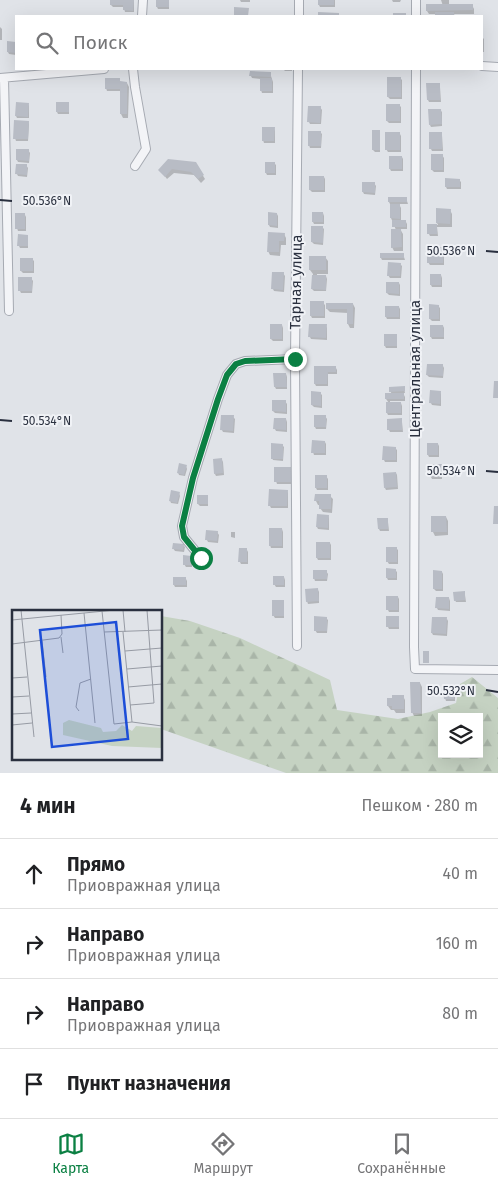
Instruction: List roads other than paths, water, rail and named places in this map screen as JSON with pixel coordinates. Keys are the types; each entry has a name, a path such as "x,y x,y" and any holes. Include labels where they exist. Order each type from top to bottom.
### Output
{"street":[{"path":"142,15 143,0"},
{"path":"299,0 299,15"},
{"path":"416,0 416,15"},
{"path":"483,66 498,67"},
{"path":"9,311 2,78 93,70"},
{"path":"133,70 146,149 135,166"},
{"name":"Тарная улица","path":"297,646 295,359 298,70"},
{"name":"Центральная улица","path":"416,70 415,669 498,670"},
{"path":"201,558 184,537 182,526 193,478 227,375 236,364 245,361 295,359"}]}
